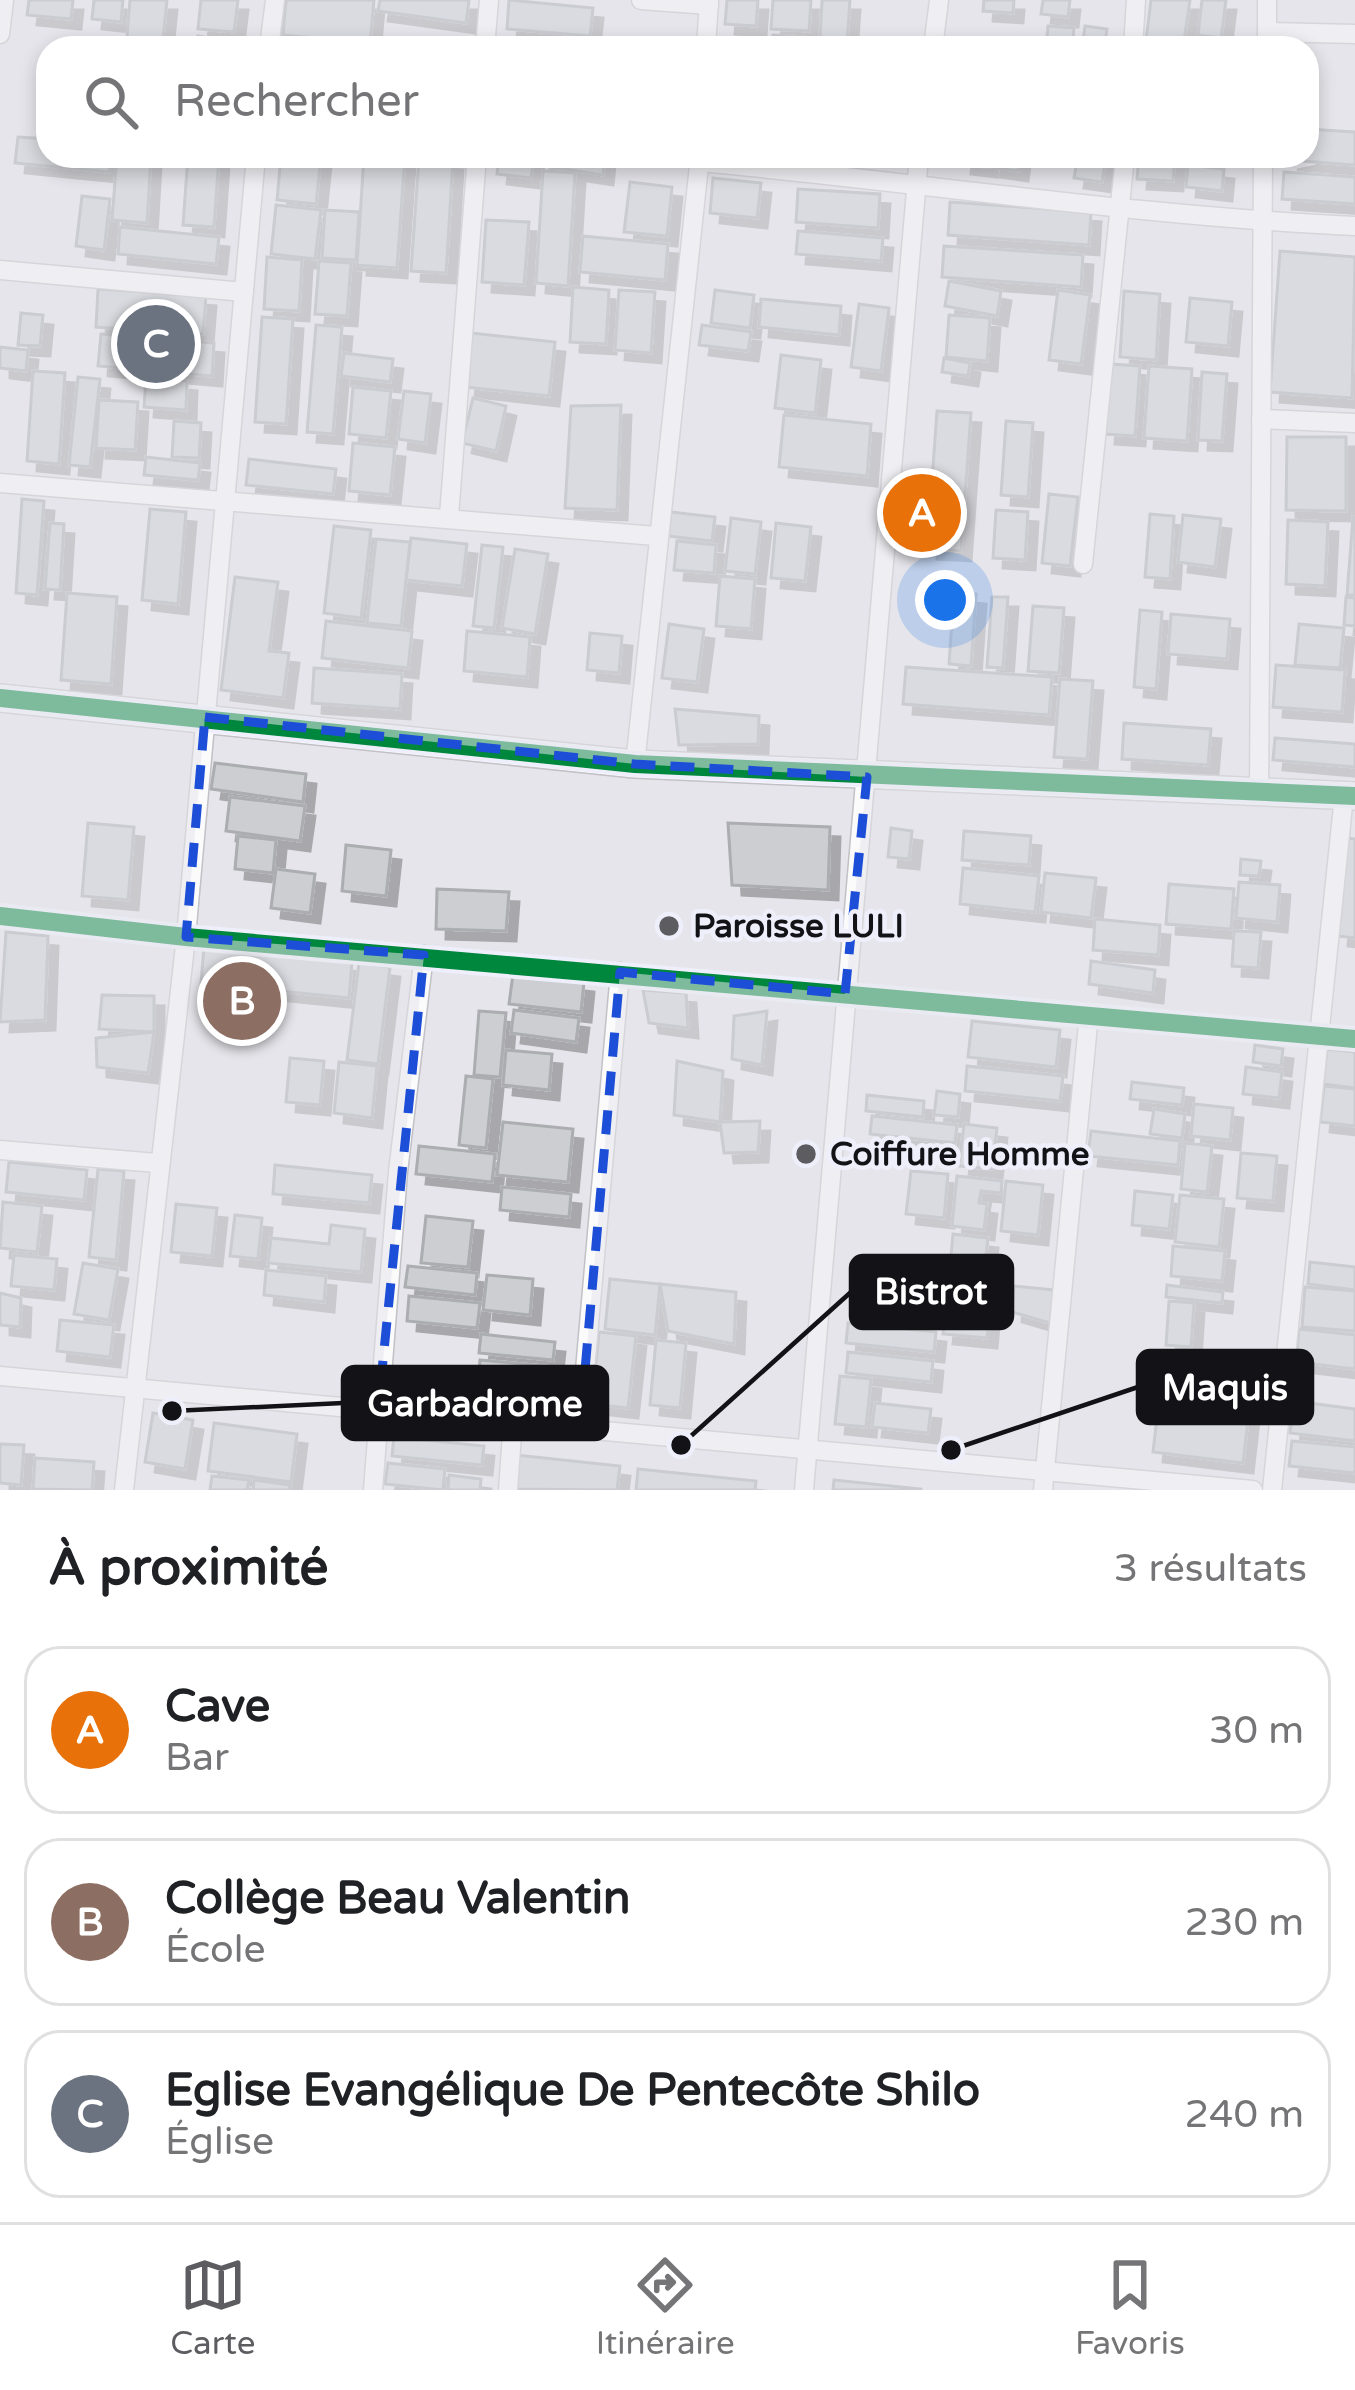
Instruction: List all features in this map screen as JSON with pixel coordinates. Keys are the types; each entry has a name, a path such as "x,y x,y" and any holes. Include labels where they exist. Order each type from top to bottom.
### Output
{"street":[{"path":"0,34 4,0"},
{"path":"270,36 275,0"},
{"path":"486,36 489,0"},
{"path":"641,0 709,3 707,36"},
{"path":"934,36 939,0"},
{"path":"1134,36 1136,0"},
{"path":"1267,0 1267,36"},
{"path":"1319,36 1355,34"},
{"path":"124,1490 157,1163 186,937 255,168"},
{"path":"449,516 475,168"},
{"path":"635,764 699,168"},
{"path":"785,168 1120,209 1355,226"},
{"path":"804,1490 918,168"},
{"path":"1083,564 1124,168"},
{"path":"1259,795 1263,168"},
{"path":"0,270 244,292"},
{"path":"1262,419 1355,423"},
{"path":"0,483 656,536"},
{"path":"0,698 635,764 1350,796 1315,1035 1272,1490"},
{"path":"0,916 186,937 620,971 1355,1039"},
{"path":"374,1490 424,956"},
{"path":"580,1427 620,971"},
{"path":"1044,1481 1089,1014"},
{"path":"0,1150 157,1163"},
{"path":"0,1376 808,1448 1044,1481 1253,1490"},
{"path":"508,1490 513,1421"}],"highlighted area":[{"path":"205,717 635,764 867,777 845,994 620,972 580,1427 378,1410 424,955 186,937"}],"building":[{"path":"29,0 73,0 71,19 27,15"},
{"path":"94,0 123,0 121,22 92,19"},
{"path":"130,0 167,0 163,36 127,36"},
{"path":"201,0 238,0 234,32 198,29"},
{"path":"286,0 374,0 371,36 283,35"},
{"path":"380,0 469,0 466,23 378,11"},
{"path":"509,0 593,8 590,36 507,29"},
{"path":"727,0 758,0 756,26 725,24"},
{"path":"773,0 811,0 809,31 771,29"},
{"path":"822,0 850,0 847,36 820,36"},
{"path":"984,0 1014,0 1013,13 983,11"},
{"path":"1043,0 1070,0 1068,17 1041,14"},
{"path":"1151,0 1190,0 1185,36 1146,36"},
{"path":"1202,0 1226,0 1221,36 1198,35"},
{"path":"1048,26 1074,28 1073,36 1047,36"},
{"path":"1085,26 1107,29 1106,36 1084,36"},
{"path":"1319,130 1355,132 1355,165 1319,162"},
{"path":"18,137 36,138 36,165 15,163"},
{"path":"116,168 150,168 147,223 112,220"},
{"path":"187,168 218,168 214,227 183,225"},
{"path":"280,168 320,168 316,204 277,200"},
{"path":"363,168 404,168 397,268 357,265"},
{"path":"418,168 453,168 446,273 411,271"},
{"path":"498,168 532,168 531,178 497,174"},
{"path":"558,168 604,168 603,175"},
{"path":"1076,168 1104,168 1102,182 1074,178"},
{"path":"1138,168 1174,168 1173,181 1137,179"},
{"path":"1188,168 1224,169 1222,191 1186,187"},
{"path":"543,171 575,173 568,286 536,283"},
{"path":"1284,172 1355,177 1355,204 1282,199"},
{"path":"713,178 761,183 757,218 710,213"},
{"path":"630,182 672,187 667,236 624,232"},
{"path":"798,189 880,194 878,228 796,222"},
{"path":"82,196 110,199 104,250 76,246"},
{"path":"950,202 1091,212 1089,245 948,235"},
{"path":"276,205 321,210 315,259 271,254"},
{"path":"325,210 359,212 356,260 322,258"},
{"path":"486,220 529,222 524,285 482,282"},
{"path":"120,227 219,237 216,264 118,254"},
{"path":"798,231 883,238 881,261 796,254"},
{"path":"583,236 668,244 665,280 580,272"},
{"path":"944,246 1083,255 1081,287 942,277"},
{"path":"1280,251 1355,257 1352,398 1270,392"},
{"path":"267,257 302,260 299,311 264,309"},
{"path":"319,261 351,263 347,316 315,314"},
{"path":"949,281 1001,291 997,316 945,306"},
{"path":"573,287 609,290 606,344 570,342"},
{"path":"98,289 206,296 203,334 96,327"},
{"path":"619,290 655,292 651,353 615,350"},
{"path":"715,290 754,295 750,328 711,323"},
{"path":"1058,290 1090,295 1081,364 1049,360"},
{"path":"1124,291 1160,294 1156,360 1120,357"},
{"path":"1190,298 1232,302 1228,346 1186,342"},
{"path":"761,299 841,306 839,335 759,327"},
{"path":"859,304 889,308 881,371 851,367"},
{"path":"21,313 43,315 40,346 18,345"},
{"path":"949,315 990,318 987,361 946,357"},
{"path":"262,317 293,319 286,424 255,422"},
{"path":"316,325 342,327 333,434 307,432"},
{"path":"702,325 751,332 748,351 699,345"},
{"path":"471,333 555,342 549,396 465,387"},
{"path":"101,334 214,343 212,376 98,366"},
{"path":"0,347 28,350 26,371 0,368"},
{"path":"344,353 393,359 390,382 341,376"},
{"path":"781,355 821,360 815,413 775,408"},
{"path":"944,358 970,363 968,376 942,372"},
{"path":"1110,364 1140,366 1135,436 1105,434"},
{"path":"1149,366 1192,369 1187,441 1144,438"},
{"path":"33,371 65,373 59,464 27,461"},
{"path":"1202,372 1227,374 1222,441 1198,440"},
{"path":"78,377 100,379 90,467 69,465"},
{"path":"146,378 187,381 186,410 144,407"},
{"path":"353,387 391,391 386,438 349,434"},
{"path":"404,391 431,394 425,443 398,439"},
{"path":"473,398 506,406 496,451 462,443"},
{"path":"99,400 138,402 135,450 96,448"},
{"path":"621,405 617,510 565,508 571,406"},
{"path":"937,411 971,413 961,551 927,549"},
{"path":"784,415 871,424 867,476 779,467"},
{"path":"174,421 201,423 199,458 172,457"},
{"path":"1006,421 1033,423 1028,497 1001,495"},
{"path":"1287,437 1346,437 1346,511 1286,510"},
{"path":"353,443 395,447 390,495 349,491"},
{"path":"146,457 200,463 198,480 144,475"},
{"path":"249,459 336,469 333,494 246,485"},
{"path":"1049,494 1078,497 1070,566 1042,563"},
{"path":"22,499 44,501 37,595 16,593"},
{"path":"150,509 186,512 178,604 142,600"},
{"path":"996,510 1028,512 1025,560 993,558"},
{"path":"671,512 715,517 712,541 668,536"},
{"path":"1150,514 1174,516 1170,579 1145,577"},
{"path":"1183,515 1221,519 1215,567 1178,562"},
{"path":"1353,517 1355,595 1347,595"},
{"path":"731,518 761,522 755,574 725,571"},
{"path":"1288,520 1328,522 1325,586 1286,584"},
{"path":"50,523 64,524 60,590 45,589"},
{"path":"776,523 811,527 805,581 771,578"},
{"path":"334,526 371,530 361,618 324,613"},
{"path":"411,538 467,544 462,586 406,580"},
{"path":"376,539 410,542 401,626 367,623"},
{"path":"677,541 716,545 714,573 674,570"},
{"path":"482,545 503,547 494,628 473,626"},
{"path":"515,549 548,554 535,634 502,628"},
{"path":"720,576 755,579 751,629 716,626"},
{"path":"235,577 278,582 269,651 289,653 283,698 221,690"},
{"path":"954,592 976,594 971,666 949,664"},
{"path":"67,593 117,597 111,684 61,680"},
{"path":"992,597 1008,597 1003,668 987,667"},
{"path":"1346,597 1355,598 1355,626 1344,625"},
{"path":"1033,606 1064,608 1059,673 1028,671"},
{"path":"1140,610 1162,612 1156,689 1134,687"},
{"path":"1171,614 1230,619 1227,659 1168,654"},
{"path":"326,621 412,631 408,668 322,658"},
{"path":"669,624 704,629 697,682 662,678"},
{"path":"1299,624 1344,628 1340,668 1295,665"},
{"path":"467,631 530,637 527,677 464,671"},
{"path":"590,633 622,636 619,673 587,670"},
{"path":"1276,665 1345,670 1342,712 1273,707"},
{"path":"906,667 1052,677 1049,715 903,704"},
{"path":"314,668 402,674 400,709 312,703"},
{"path":"1060,679 1093,681 1087,759 1054,757"},
{"path":"675,709 759,716 758,744 679,745"},
{"path":"1124,723 1211,729 1208,765 1122,759"},
{"path":"1275,738 1355,744 1355,767 1273,760"},
{"path":"215,763 306,774 303,802 211,789"},
{"path":"230,797 305,806 300,841 226,831"},
{"path":"88,823 134,827 128,900 82,896"},
{"path":"728,823 830,827 828,890 732,885"},
{"path":"891,828 912,831 909,859 888,857"},
{"path":"964,831 1031,836 1029,865 962,860"},
{"path":"238,836 276,840 273,873 235,869"},
{"path":"1348,838 1355,839 1355,938 1338,936"},
{"path":"346,845 391,850 386,896 342,891"},
{"path":"1241,859 1261,861 1259,876 1240,875"},
{"path":"963,868 1039,876 1035,912 960,904"},
{"path":"276,869 315,874 310,913 271,908"},
{"path":"1045,873 1096,878 1091,918 1041,912"},
{"path":"1239,882 1280,885 1277,922 1236,918"},
{"path":"1169,884 1234,889 1231,929 1166,924"},
{"path":"437,889 509,892 506,931 436,929"},
{"path":"1095,919 1160,925 1158,955 1093,950"},
{"path":"1234,931 1261,932 1258,968 1232,966"},
{"path":"6,932 48,936 45,1020 0,1022"},
{"path":"204,947 352,962 349,998 201,983"},
{"path":"1091,961 1155,970 1153,993 1089,984"},
{"path":"359,963 390,967 378,1064 347,1060"},
{"path":"513,974 584,982 581,1012 509,1004"},
{"path":"643,990 686,993 688,1028 649,1023"},
{"path":"102,995 154,996 154,1032 99,1029"},
{"path":"514,1010 579,1018 576,1042 511,1033"},
{"path":"479,1011 506,1013 500,1077 474,1075"},
{"path":"767,1011 762,1065 732,1059 734,1016"},
{"path":"972,1021 1060,1030 1056,1067 968,1057"},
{"path":"154,1032 148,1073 97,1067 96,1038"},
{"path":"1255,1045 1283,1049 1281,1066 1253,1062"},
{"path":"1327,1049 1355,1052 1355,1088 1323,1084"},
{"path":"506,1050 552,1054 549,1090 503,1085"},
{"path":"290,1058 324,1061 320,1105 286,1102"},
{"path":"677,1061 723,1071 720,1122 674,1115"},
{"path":"339,1062 377,1066 372,1118 334,1113"},
{"path":"967,1066 1063,1076 1060,1101 965,1091"},
{"path":"1246,1067 1282,1072 1279,1098 1243,1094"},
{"path":"466,1076 493,1079 486,1148 459,1145"},
{"path":"1132,1082 1184,1088 1182,1105 1130,1099"},
{"path":"1324,1086 1355,1089 1355,1126 1320,1122"},
{"path":"937,1091 960,1094 958,1117 934,1115"},
{"path":"867,1095 924,1101 923,1117 866,1111"},
{"path":"1194,1104 1233,1108 1230,1140 1191,1136"},
{"path":"1154,1109 1185,1114 1182,1138 1150,1134"},
{"path":"872,1116 957,1125 955,1143 870,1134"},
{"path":"760,1121 758,1152 724,1153 720,1122"},
{"path":"503,1122 573,1129 568,1182 497,1175"},
{"path":"964,1124 997,1128 992,1169 959,1166"},
{"path":"1091,1131 1180,1141 1178,1165 1088,1156"},
{"path":"1185,1143 1212,1146 1207,1192 1181,1189"},
{"path":"419,1146 495,1154 492,1182 416,1174"},
{"path":"1241,1153 1277,1156 1273,1201 1237,1198"},
{"path":"9,1162 87,1170 84,1200 6,1192"},
{"path":"275,1165 372,1175 369,1203 273,1194"},
{"path":"98,1169 124,1171 116,1260 89,1257"},
{"path":"911,1171 948,1174 944,1218 906,1214"},
{"path":"957,1176 1002,1181 1001,1193 981,1191 979,1203 987,1204 984,1230 952,1226"},
{"path":"1006,1181 1043,1185 1038,1235 1001,1231"},
{"path":"502,1187 571,1194 569,1217 500,1210"},
{"path":"1135,1191 1173,1195 1169,1229 1132,1225"},
{"path":"1180,1195 1224,1199 1219,1247 1175,1242"},
{"path":"3,1202 42,1206 37,1252 0,1248"},
{"path":"176,1204 217,1208 212,1256 171,1252"},
{"path":"235,1215 262,1218 258,1259 230,1256"},
{"path":"426,1216 473,1221 468,1267 421,1263"},
{"path":"331,1225 365,1229 361,1272 268,1263 271,1238 329,1244"},
{"path":"953,1234 988,1238 983,1281 949,1277"},
{"path":"1173,1246 1225,1251 1222,1281 1171,1276"},
{"path":"14,1255 57,1259 54,1290 11,1286"},
{"path":"1310,1262 1355,1267 1355,1290 1308,1284"},
{"path":"83,1263 118,1269 109,1320 74,1314"},
{"path":"408,1266 477,1273 475,1295 405,1287"},
{"path":"266,1270 326,1276 324,1302 264,1295"},
{"path":"487,1275 533,1279 530,1315 483,1310"},
{"path":"610,1279 660,1284 655,1335 605,1329"},
{"path":"949,1280 992,1284 987,1338 943,1334"},
{"path":"660,1284 736,1292 734,1344 668,1331"},
{"path":"1167,1285 1223,1292 1222,1303 1166,1297"},
{"path":"1014,1286 1055,1290 1050,1323 1012,1312"},
{"path":"1305,1287 1355,1291 1355,1331 1302,1327"},
{"path":"0,1293 21,1298 20,1327 0,1325"},
{"path":"409,1296 480,1303 477,1328 407,1321"},
{"path":"1169,1301 1194,1303 1191,1347 1166,1345"},
{"path":"60,1320 114,1325 110,1357 57,1351"},
{"path":"848,1323 936,1332 934,1352 846,1343"},
{"path":"1299,1329 1355,1335 1355,1369 1296,1362"},
{"path":"599,1332 636,1336 628,1408 592,1404"},
{"path":"481,1334 555,1342 553,1360 479,1353"},
{"path":"656,1340 686,1343 680,1408 650,1405"},
{"path":"848,1352 933,1361 931,1382 846,1373"},
{"path":"480,1360 554,1367 550,1399 477,1391"},
{"path":"840,1376 871,1379 866,1427 835,1424"},
{"path":"1159,1400 1249,1411 1243,1463 1153,1452"},
{"path":"1294,1401 1355,1409 1355,1441 1290,1433"},
{"path":"875,1403 931,1409 928,1433 872,1427"},
{"path":"153,1413 193,1420 185,1469 145,1462"},
{"path":"214,1423 297,1434 291,1482 208,1471"},
{"path":"394,1437 484,1446 482,1465 392,1456"},
{"path":"1292,1441 1355,1447 1355,1473 1289,1466"},
{"path":"0,1444 24,1445 21,1485 0,1483"},
{"path":"516,1455 620,1466 617,1490 513,1489"},
{"path":"35,1458 94,1462 92,1490 33,1489"},
{"path":"388,1463 445,1469 443,1490 385,1484"},
{"path":"638,1469 756,1481 755,1490 636,1490"},
{"path":"449,1475 481,1479 480,1490 448,1490"},
{"path":"212,1476 249,1480 247,1490 210,1490"},
{"path":"254,1480 290,1485 289,1490 253,1490"},
{"path":"834,1480 921,1489 921,1490 833,1490"}],"cycle path":[{"path":"0,698 635,764 1355,796"},
{"path":"0,916 186,937 1355,1039"}],"place":[{"name":"Eglise Evangélique De Pentecôte Shilo","path":"156,344"},
{"name":"Cave","path":"922,513"},
{"name":"Paroisse LULI","path":"669,926"},
{"name":"Collège Beau Valentin","path":"242,1001"},
{"name":"Coiffure Homme","path":"806,1154"},
{"name":"Garbadrome","path":"172,1411"},
{"name":"Bistrot","path":"681,1445"},
{"name":"Maquis","path":"951,1450"}]}
